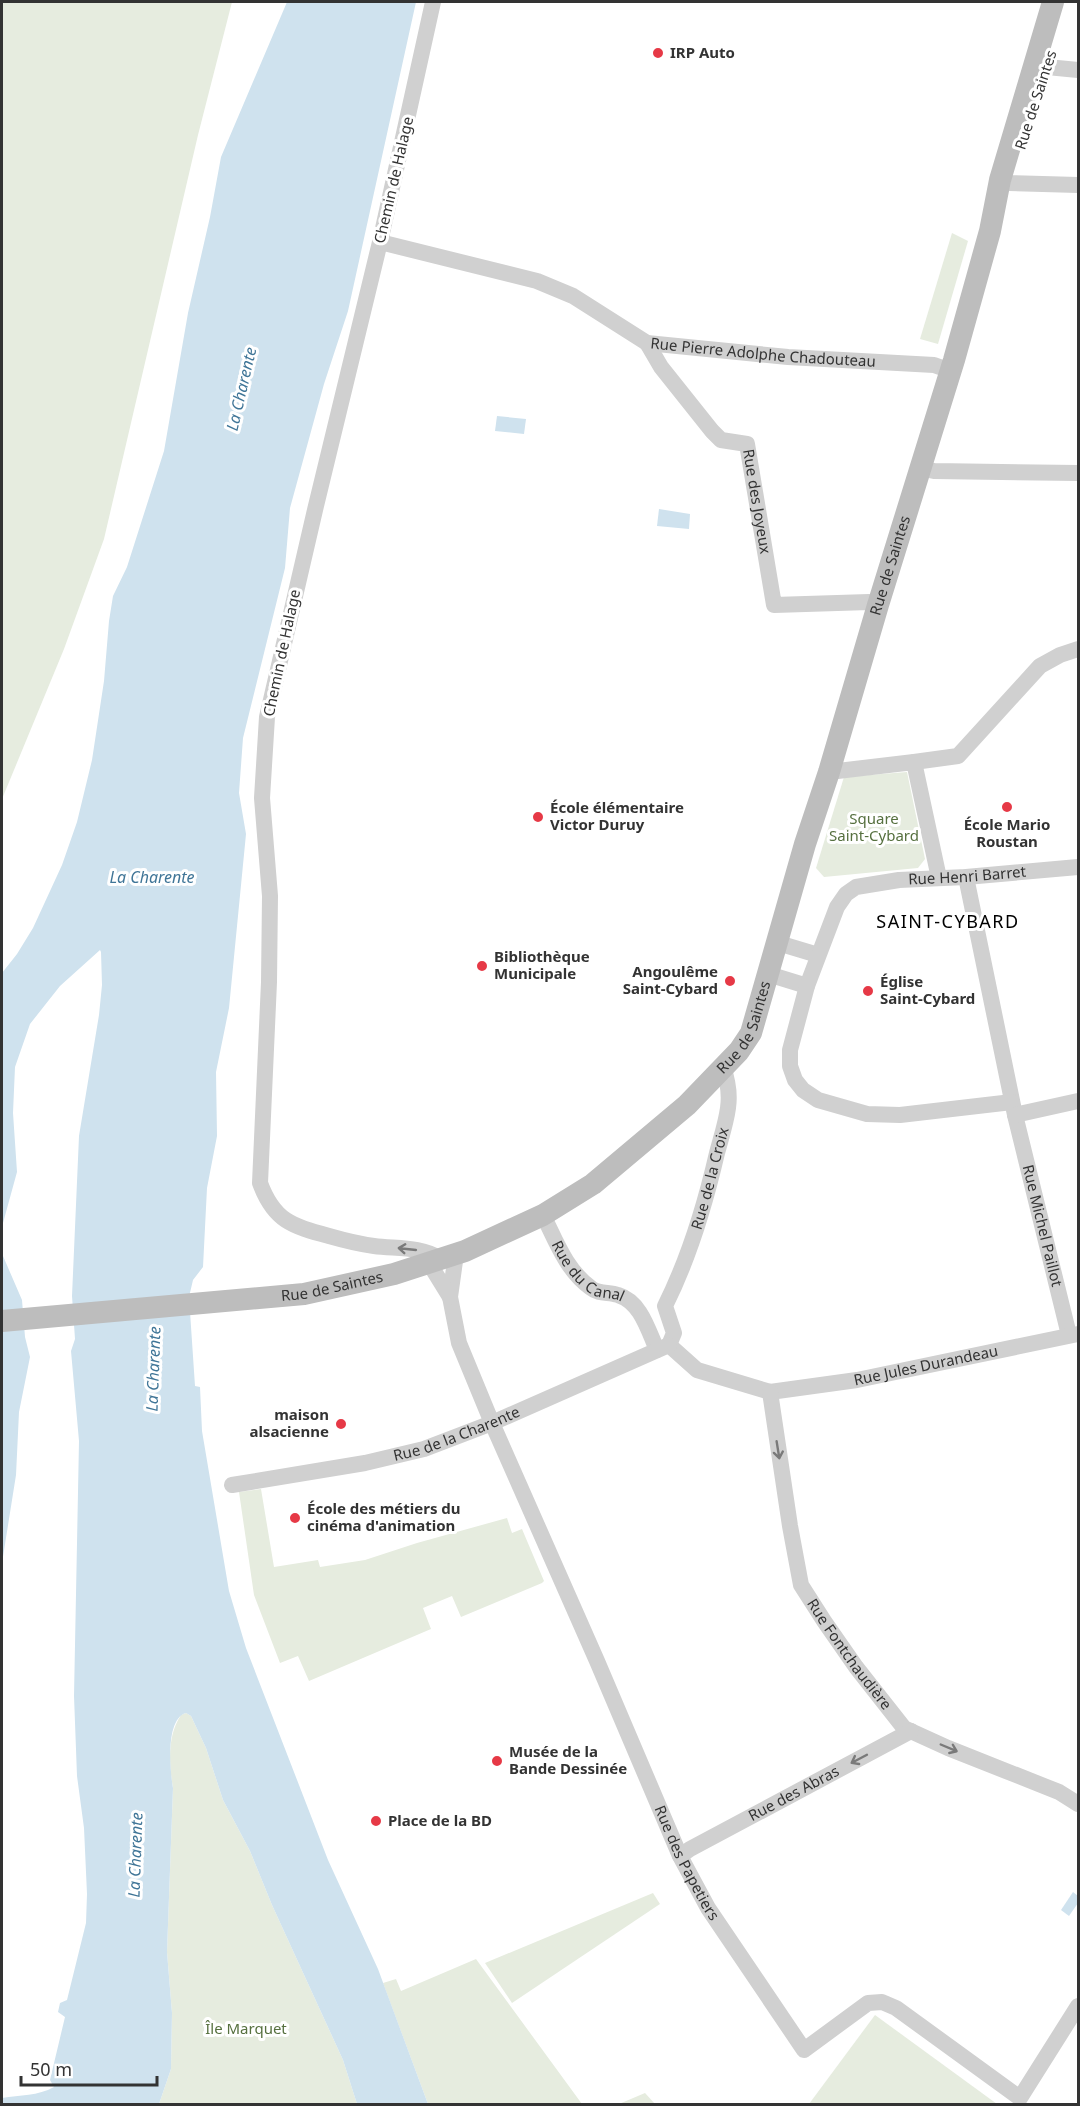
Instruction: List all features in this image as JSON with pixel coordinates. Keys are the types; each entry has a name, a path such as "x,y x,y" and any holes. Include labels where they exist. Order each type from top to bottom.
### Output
{"main road":[{"name":"Rue de Saintes","path":"2,1321 304,1294 394,1274 472,1248 543,1215 593,1184 687,1105 739,1051 751,1034 805,844 830,772 878,605 951,371 1053,2"},
{"name":"Rue de Saintes","path":"1004,182 1053,51 1057,27 1067,2"}],"street":[{"name":"Chemin de Halage","path":"433,2 380,242 317,499 267,717 262,798 270,896 269,982 260,1183 267,1201 275,1212 299,1228 372,1246 431,1252 442,1258"},
{"path":"1047,67 1078,70"},
{"path":"1004,182 1078,185"},
{"name":"Rue Pierre Adolphe Chadouteau","path":"380,242 537,281 573,296 647,343 788,357 934,365 951,371"},
{"name":"Rue des Joyeux","path":"647,343 662,367 712,431 721,440 747,444 774,604 869,602 878,605"},
{"path":"920,468 934,471 1078,473"},
{"path":"830,772 958,756 1040,666 1060,655 1078,649"},
{"path":"914,762 939,879"},
{"name":"Rue Henri Barret","path":"818,955 827,938 837,907 846,894 856,887 877,882 1078,867"},
{"name":"Rue Michel Paillot","path":"966,877 1013,1108 1074,1335"},
{"path":"778,944 818,955 790,1050 790,1066 795,1080 803,1090 818,1100 867,1114 900,1115 1013,1108 1078,1101"},
{"path":"768,974 807,986"},
{"name":"Rue de la Croix","path":"665,1306 674,1288 711,1179 728,1108 728,1082 723,1067"},
{"name":"Rue du Canal","path":"543,1215 565,1260 578,1277 593,1291 619,1295 634,1306 663,1348"},
{"path":"372,1246 385,1255 394,1274"},
{"path":"442,1258 450,1298"},
{"path":"442,1258 450,1298"},
{"name":"Rue des Papetiers","path":"450,1298 459,1343 680,1856 708,1908 804,2050 867,2003 882,2002 896,2008 1020,2098 1078,2006"},
{"path":"644,1319 665,1306 674,1333 663,1348 697,1370 770,1392"},
{"name":"Rue Jules Durandeau","path":"770,1392 857,1380 1074,1335"},
{"name":"Rue de la Charente","path":"232,1485 424,1449 492,1423 663,1348"},
{"name":"Rue Fontchaudière","path":"770,1392 801,1585 856,1667 904,1728 1059,1792 1078,1803"},
{"name":"Rue des Abras","path":"680,1856 690,1848 726,1831 910,1731"}],"green space":[{"path":"2,2 232,2 198,135 104,539 64,649 2,799"},
{"path":"952,233 968,241 938,344 920,339"},
{"name":"Square Saint-Cybard","path":"907,772 925,859 918,868 824,877 816,868 844,777"},
{"path":"261,1489 274,1567 318,1560 320,1567 365,1560 507,1518 512,1533 522,1529 544,1581 461,1617 452,1596 423,1608 431,1629 309,1681 298,1656 280,1663 254,1595 239,1492"},
{"name":"Île Marquet","path":"186,1713 191,1716 206,1748 223,1800 250,1851 272,1905 343,2060 357,2104 159,2104 171,2069 172,2013 167,1952 173,1788 170,1750 176,1723 181,1715"},
{"path":"653,1893 660,1904 512,2003 485,1963"},
{"path":"476,1959 582,2104 428,2104 383,1983 396,1979 401,1991"},
{"path":"875,2015 997,2104 809,2104"},
{"path":"645,2093 655,2104 619,2104"}],"water":[{"name":"La Charente","path":"287,2 416,2 348,311 324,384 290,508 285,568 243,738 239,793 246,834 229,1008 216,1072 217,1136 207,1188 203,1267 193,1280 189,1297 195,1386 200,1387 202,1431 229,1591 246,1648 328,1860 378,1969 428,2104 357,2104 343,2060 272,1905 250,1851 223,1800 206,1748 191,1716 186,1713 179,1717 175,1725 170,1746 173,1788 167,1952 172,2013 171,2069 159,2104 2,2104 2,2098 35,2094 54,2087 50,2080 65,2017 58,2012 60,2003 67,2000 86,1923 84,1828 77,1776 74,1696 79,1441 71,1351 75,1339 72,1296 79,1136 99,1015 102,985 101,952 100,950 60,986 30,1024 15,1067 13,1113 17,1172 3,1223 3,1256 22,1300 25,1337 30,1357 19,1412 16,1475 2,1563 2,973 33,928 62,865 77,822 92,760 104,681 113,596 127,567 164,451 188,313 221,157"},
{"path":"497,416 526,419 524,434 495,431"},
{"path":"659,509 690,514 689,529 657,526"},
{"path":"1073,1892 1078,1896 1078,1903 1069,1916 1061,1910"}],"place":[{"name":"IRP Auto","path":"658,53"},
{"name":"École Mario Roustan","path":"1007,807"},
{"name":"École élémentaire Victor Duruy","path":"538,817"},
{"name":"Bibliothèque Municipale","path":"482,966"},
{"name":"Angoulême Saint-Cybard","path":"730,981"},
{"name":"Église Saint-Cybard","path":"868,991"},
{"name":"maison alsacienne","path":"341,1424"},
{"name":"École des métiers du cinéma d'animation","path":"295,1518"},
{"name":"Musée de la Bande Dessinée","path":"497,1761"},
{"name":"Place de la BD","path":"376,1821"}],"district":[{"name":"SAINT-CYBARD","path":"948,922"}]}
